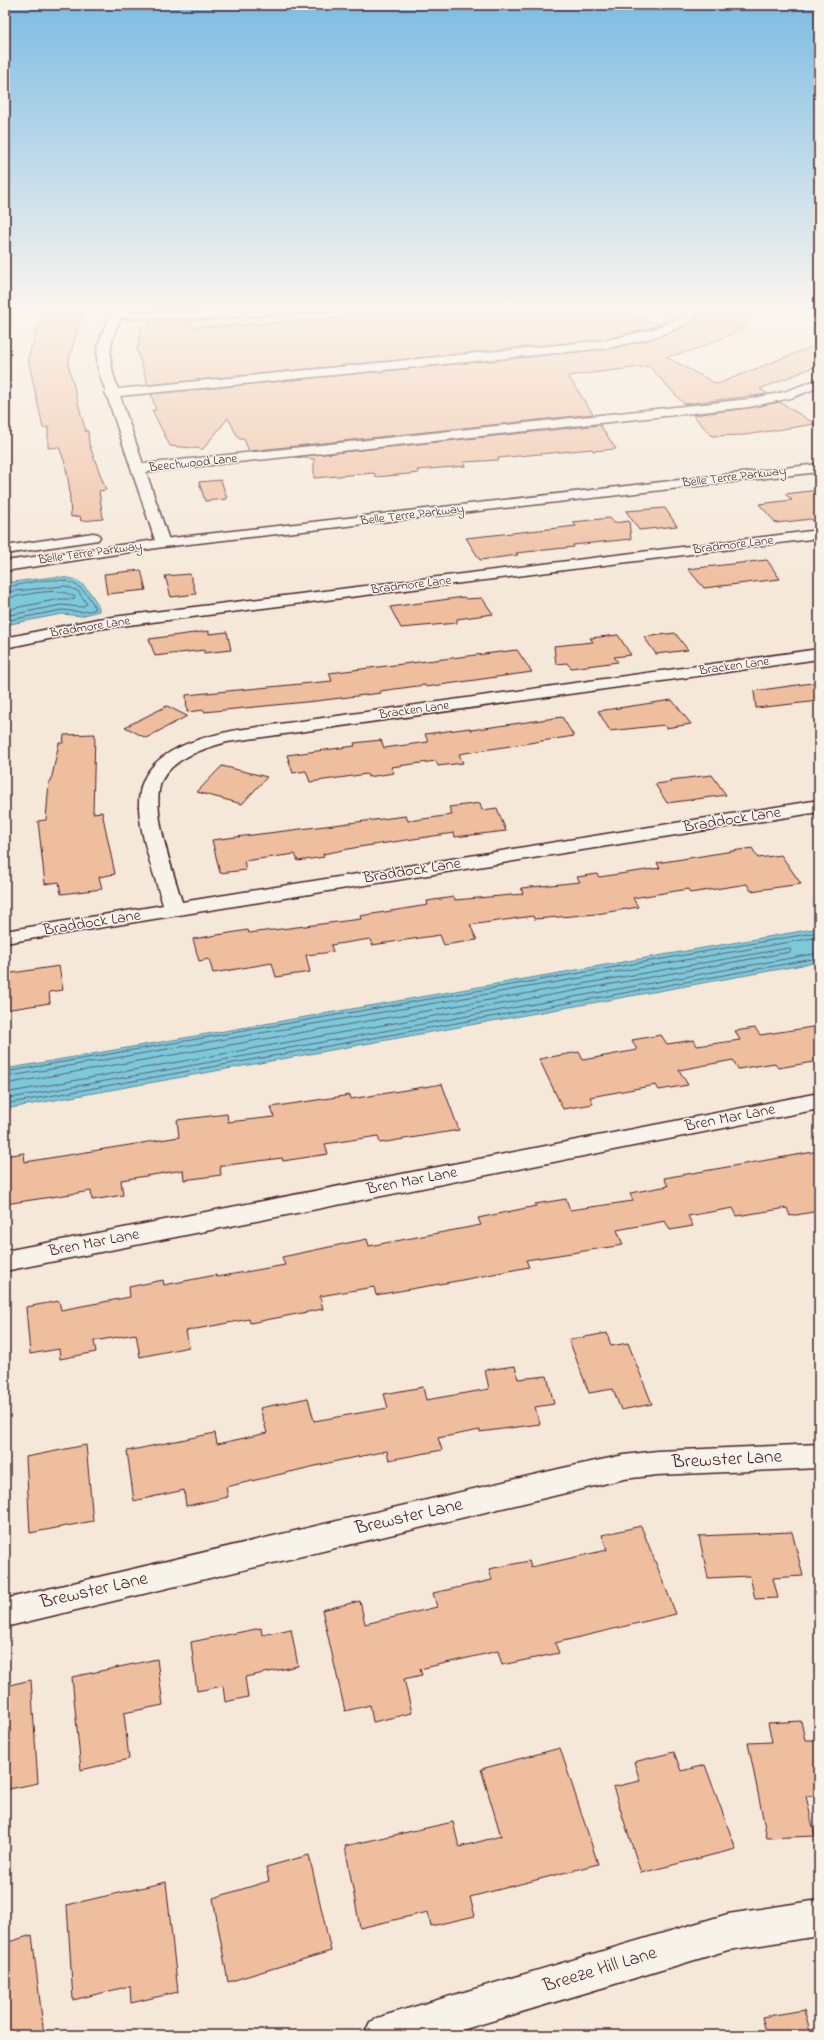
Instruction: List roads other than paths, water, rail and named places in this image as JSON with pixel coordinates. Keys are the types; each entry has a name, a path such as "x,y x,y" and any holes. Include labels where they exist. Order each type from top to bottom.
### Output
{"street":[{"path":"114,401 138,469 154,534"},
{"name":"Beechwood Lane","path":"138,469 758,401"},
{"name":"Belle Terre Parkway","path":"154,534 819,468"},
{"name":"Belle Terre Parkway","path":"5,566 154,534 173,528"},
{"name":"Bradmore Lane","path":"5,643 97,624 819,534"},
{"name":"Belle Terre Parkway","path":"5,550 108,535"},
{"name":"Bracken Lane","path":"174,909 150,817 149,792 152,782 168,763 180,754 208,741 237,735 819,654"},
{"name":"Braddock Lane","path":"5,937 819,806"},
{"name":"Bren Mar Lane","path":"5,1261 819,1101"},
{"name":"Brewster Lane","path":"5,1612 563,1480 624,1467 698,1460 819,1456"},
{"name":"Breeze Hill Lane","path":"383,2035 728,1932 819,1918"}],"water":[{"path":"53,577 72,579 81,583 89,591 99,607 99,611 81,616 62,614 5,625 5,583"},
{"path":"819,928 819,962 5,1109 5,1069"}]}
